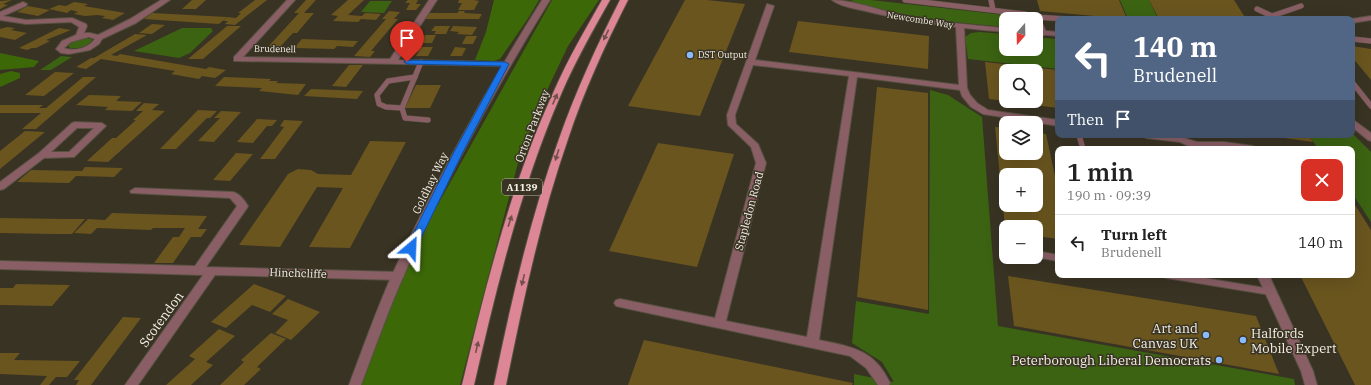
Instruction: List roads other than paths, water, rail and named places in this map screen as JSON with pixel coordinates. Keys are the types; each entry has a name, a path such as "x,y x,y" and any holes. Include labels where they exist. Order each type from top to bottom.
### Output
{"main road":[{"name":"Orton Parkway","path":"468,385 505,238 524,181 558,90 606,0"},
{"name":"A1139","path":"500,385 513,320 549,181 580,93 597,54 624,0"}],"street":[{"path":"99,38 94,36 79,36 63,44 60,49 66,52 83,50 97,43 99,38 133,21 166,0"},
{"name":"Brudenell","path":"291,0 237,59 505,64"},
{"path":"393,61 432,0"},
{"name":"Goldhay Way","path":"355,385 398,276 458,152 505,64 546,0"},
{"name":"Newcombe Way","path":"836,0 899,18 960,27 999,30"},
{"path":"0,15 23,4"},
{"name":"Stapledon Road","path":"719,324 761,163 755,146 732,124 731,115 770,6"},
{"path":"0,18 26,22 72,20 83,26 79,36"},
{"path":"1355,21 1371,18"},
{"path":"960,27 963,88 966,96 974,105 986,112 1055,123"},
{"path":"1043,32 1055,34"},
{"path":"751,62 963,88"},
{"path":"812,343 852,74"},
{"path":"0,187 42,155 75,125 102,126 71,155 42,155"},
{"path":"1355,125 1371,138"},
{"path":"1169,138 1185,140 1197,146"},
{"path":"1212,146 1231,146"},
{"path":"135,191 233,195 243,206 198,270"},
{"name":"Hinchcliffe","path":"0,264 398,276"},
{"name":"Scotendon","path":"131,385 213,270"},
{"path":"1264,278 1307,371 1311,385"},
{"path":"620,303 852,352 870,364 884,383"}],"lane":[{"path":"905,0 1005,12"},
{"path":"991,0 993,10"},
{"path":"1257,9 1272,16 1301,6"},
{"path":"1043,18 1055,18"},
{"path":"1355,39 1371,41"},
{"path":"421,62 402,108 405,118 428,120"},
{"path":"402,108 386,107 379,104 377,95 388,81 415,77"},
{"path":"1355,86 1371,106"},
{"path":"1043,255 1055,257"},
{"path":"1185,278 1271,292"}],"place":[{"name":"DST Output","path":"690,55"},
{"name":"Art and Canvas UK","path":"1206,335"},
{"name":"Halfords Mobile Expert","path":"1243,340"},
{"name":"Peterborough Liberal Democrats","path":"1219,360"}]}
